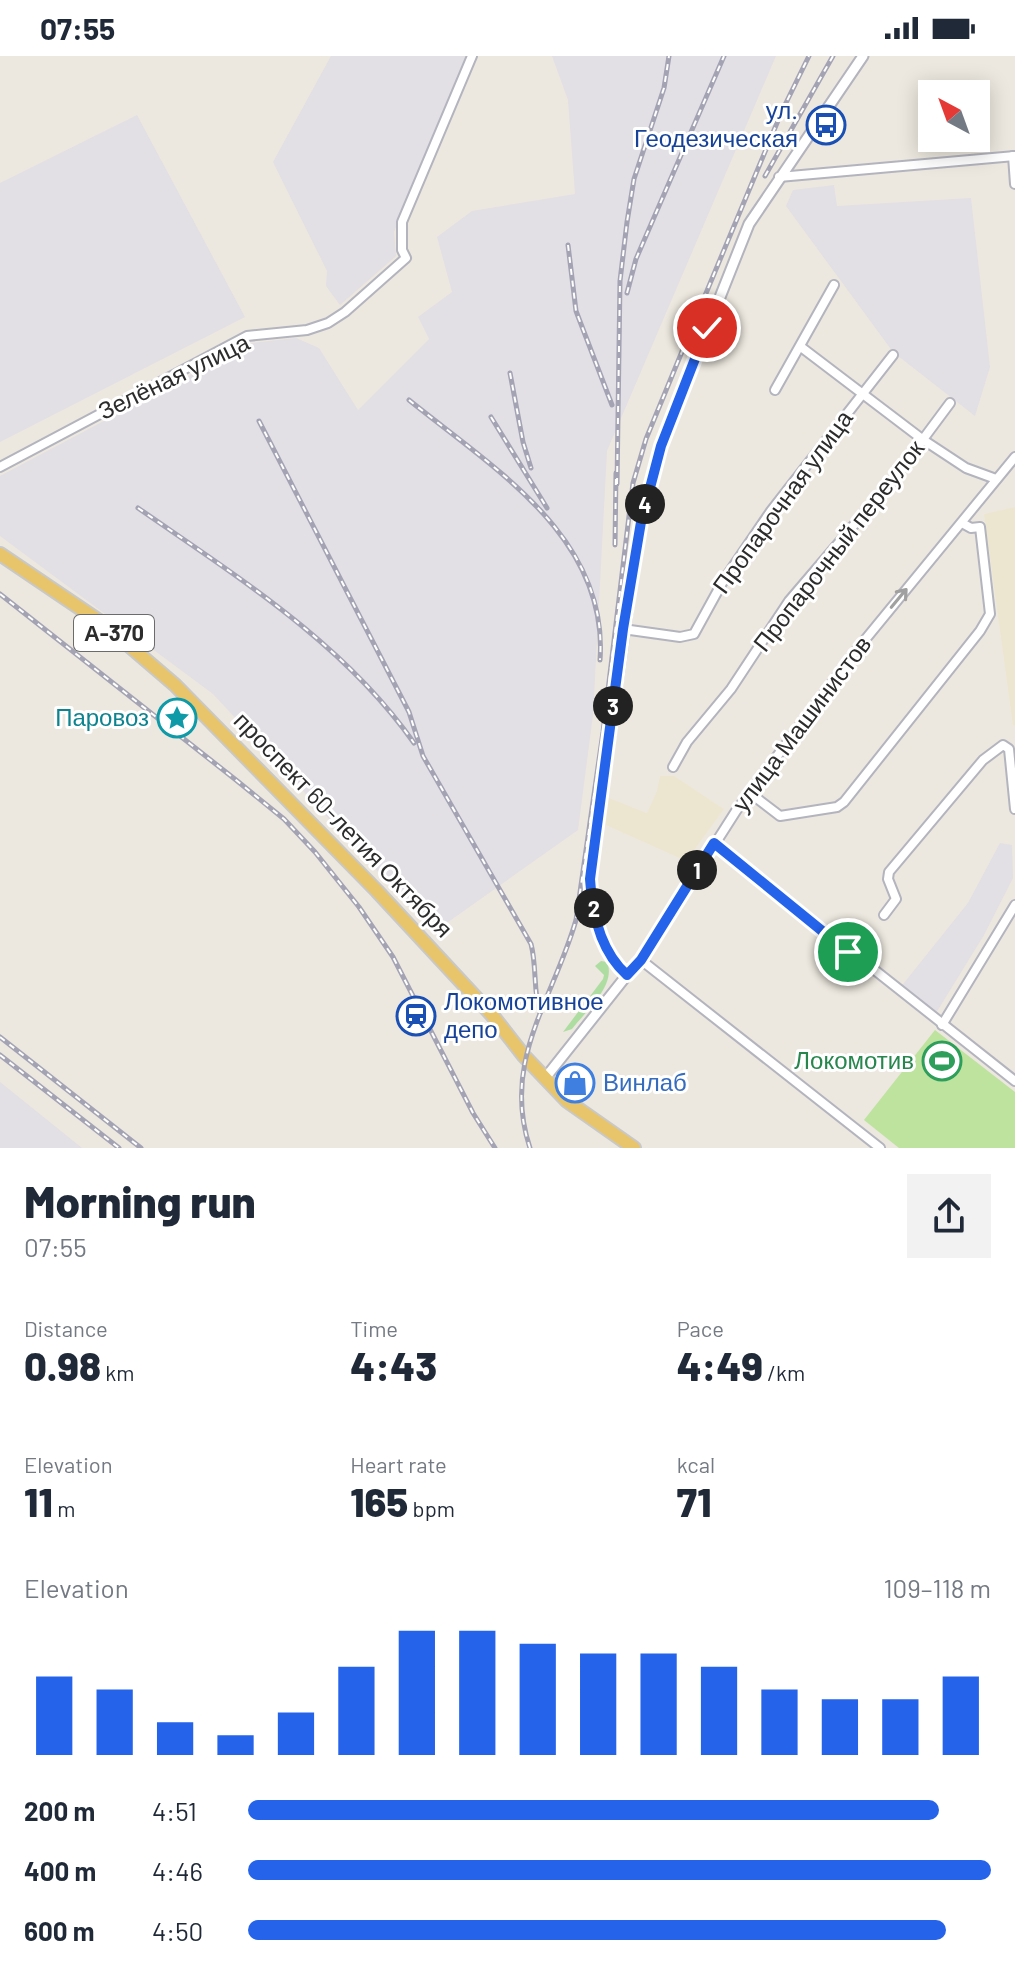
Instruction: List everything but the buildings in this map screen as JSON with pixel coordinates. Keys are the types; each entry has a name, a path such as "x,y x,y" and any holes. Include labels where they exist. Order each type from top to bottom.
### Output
{"highway":[{"name":"проспект 60-летия Октября","path":"0,554 105,625 175,685 377,891 567,1101 634,1148"}],"street":[{"name":"Зелёная улица","path":"0,467 247,336 307,330 328,323 345,312 406,258 402,250 402,222 472,56"},
{"path":"627,975 616,966 603,943 591,899 590,879 623,629 641,522 661,446 743,237 779,177 863,56"},
{"path":"779,177 1014,156 1015,184"},
{"path":"775,390 834,285"},
{"path":"801,347 922,439 966,468 996,479"},
{"name":"Пропарочная улица","path":"623,629 680,637 694,634 722,583 771,511 893,355"},
{"name":"Пропарочный переулок","path":"673,767 687,742 731,689 789,601 895,477 950,403"},
{"name":"улица Машинистов","path":"546,1077 641,960 714,843 855,652 1015,457"},
{"path":"750,793 780,816 837,807 849,797 971,643 990,614 980,527 971,528 962,523"},
{"path":"884,915 896,899 888,879 889,872 983,760 999,746 1005,745 1009,749 1015,809"},
{"path":"714,843 1015,1081"},
{"path":"942,1025 1015,905"},
{"path":"641,960 880,1148"}],"shaded area":[{"path":"331,56 466,56 394,232 396,256 340,305 326,286 327,271 273,162"},
{"path":"552,56 776,56 607,451 593,715 578,830 434,932 213,694 0,536 0,476 251,343 296,338 319,348 358,410 429,339 418,317 452,292 437,237 472,211 575,194 568,100"},
{"path":"137,115 245,317 0,442 0,183"},
{"path":"834,185 837,206 971,198 990,367 975,416 893,352 786,206 793,190"},
{"path":"1015,507 1015,725 1013,726 984,514"},
{"path":"660,776 674,776 724,809 686,861 599,822 604,796 647,813"},
{"path":"1000,843 1012,845 1013,878 984,935 936,1013 900,988 968,903"},
{"path":"0,1082 82,1148 0,1148"}],"green space":[{"path":"601,961 607,962 609,971 604,989 572,1029 563,1032 603,979 604,975 595,966"},
{"name":"Локомотив","path":"935,1030 1015,1092 1015,1148 899,1148 864,1120"}],"railway":[{"path":"617,484 620,281 627,222 634,179 664,88 669,56"},
{"path":"627,293 636,259 724,56"},
{"path":"530,1148 523,1117 522,1087 526,1059 576,920 603,732 633,483 646,439 709,286 782,111 809,56"},
{"path":"765,176 833,56"},
{"path":"568,245 576,311 612,405"},
{"path":"510,373 531,468"},
{"path":"409,400 509,480 539,509 566,542 586,577 598,616 600,660"},
{"path":"491,417 547,508"},
{"path":"259,421 409,712 423,756 531,944 540,1013"},
{"path":"615,545 616,473"},
{"path":"138,508 250,586 322,643 386,707 414,743"},
{"path":"0,594 284,819 315,852 359,907 393,957 473,1113 495,1148"},
{"path":"0,1037 141,1148"},
{"path":"0,1055 119,1148"}],"place":[{"name":"ул. Геодезическая","path":"826,125"},
{"name":"Паровоз","path":"177,718"},
{"name":"Локомотивное депо","path":"416,1016"},
{"name":"Локомотив","path":"942,1061"},
{"name":"Винлаб","path":"575,1083"}],"route":[{"path":"707,328 661,446 636,547 590,879 591,899 603,943 616,966 627,975 641,960 714,843 848,952"}]}
